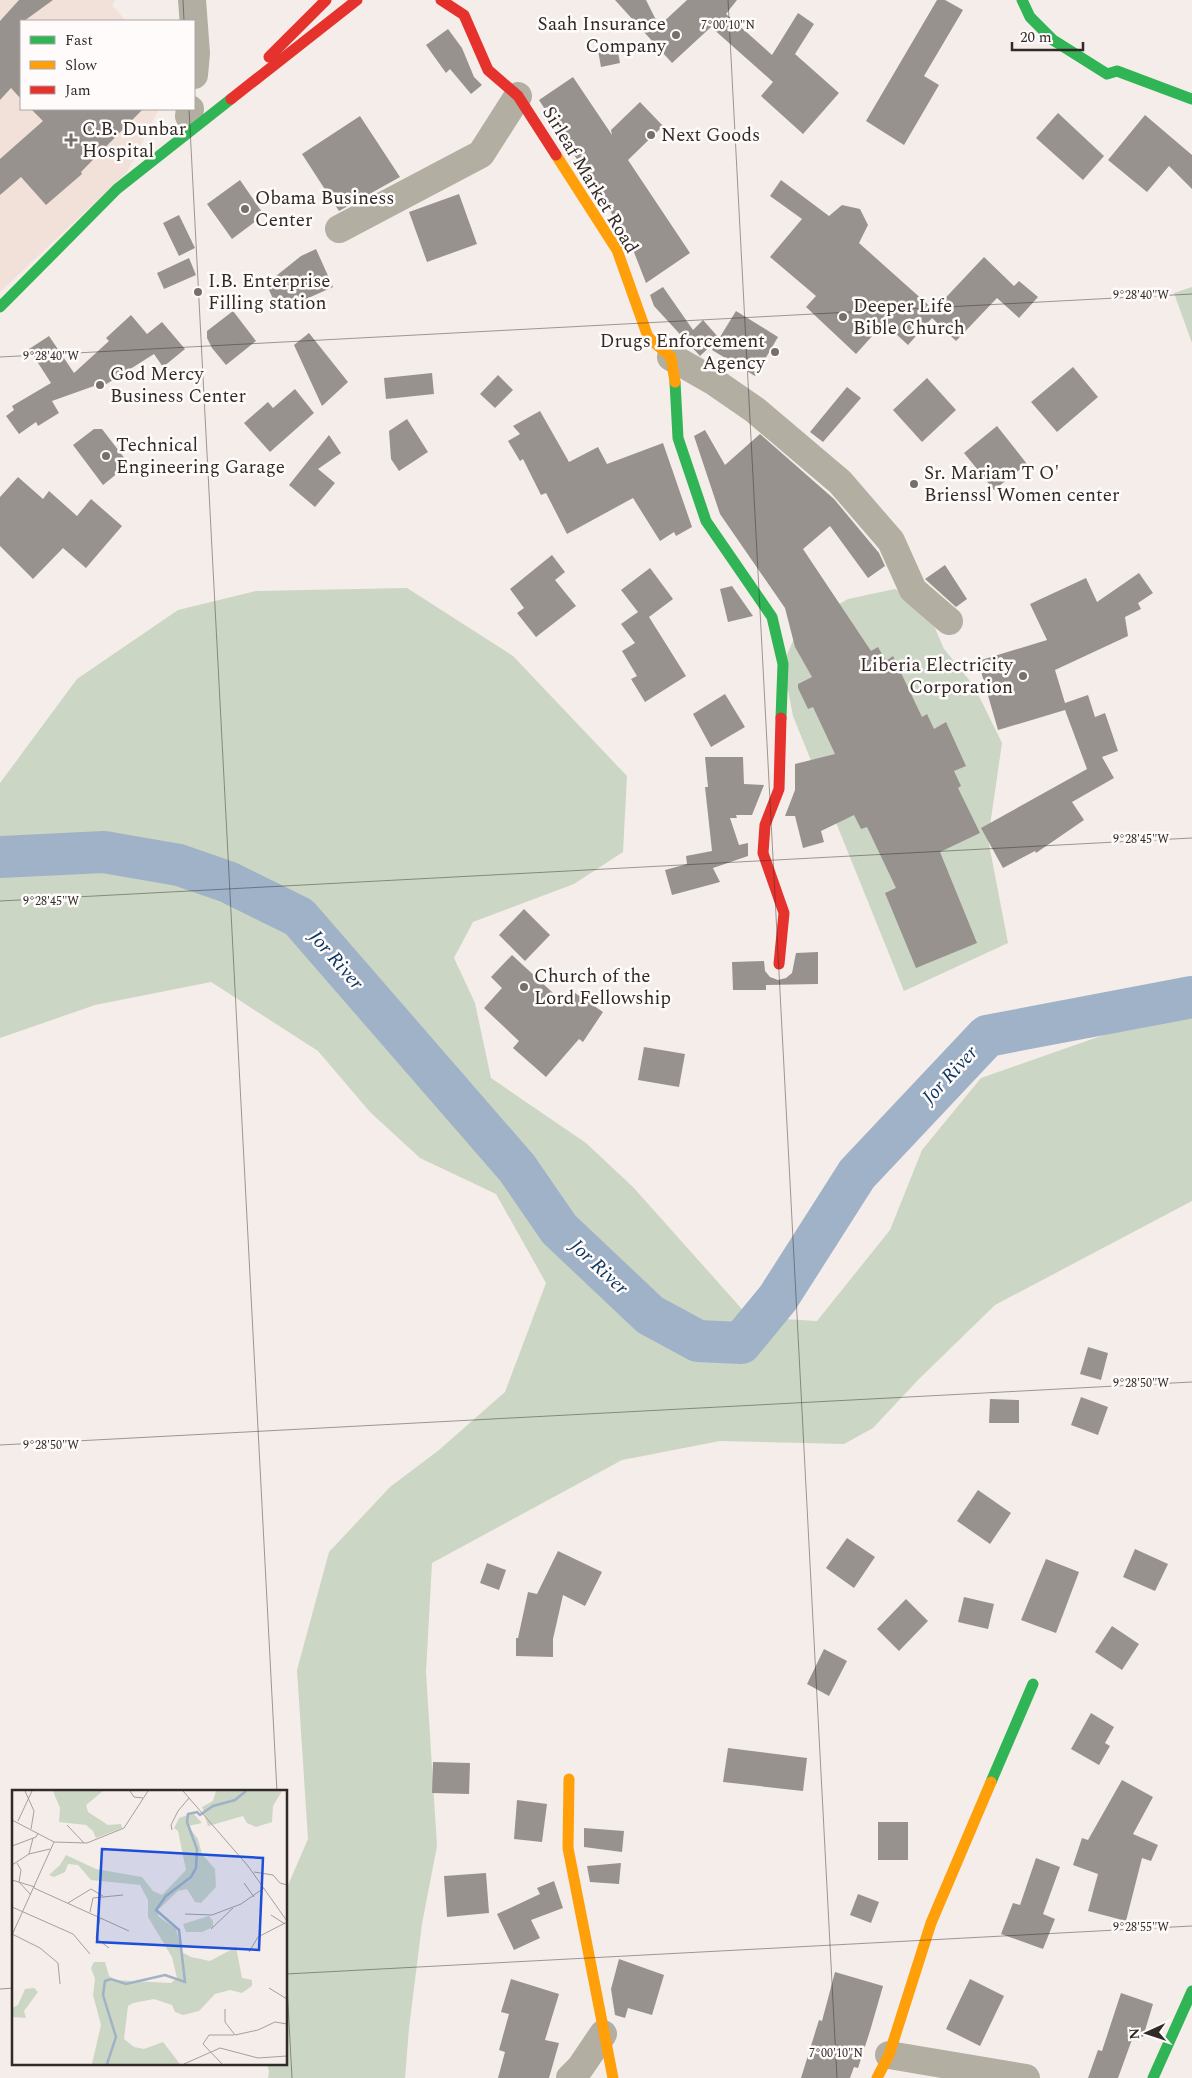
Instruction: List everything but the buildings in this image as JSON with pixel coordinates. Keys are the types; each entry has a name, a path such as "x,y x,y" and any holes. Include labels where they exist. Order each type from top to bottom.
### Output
{"main road":[{"path":"195,108 249,77 326,0"},
{"path":"117,189 357,0"},
{"name":"Sirleaf Market Road","path":"441,0 464,15 488,70 518,96 617,250 648,337 671,356"},
{"path":"1022,0 1030,17 1053,40 1107,74 1117,71 1192,99"},
{"path":"0,307 117,189 189,112"},
{"path":"671,356 677,392 678,438 706,521 772,617 783,664 779,789 765,825 763,854 784,913 778,964"},
{"path":"883,2067 931,1923 1033,1684"},
{"path":"569,1779 568,1848 602,2034 613,2078"},
{"path":"1153,2078 1192,1992"}],"street":[{"path":"192,0 194,20"},
{"path":"195,40 195,64"},
{"path":"339,229 481,154 518,96"},
{"path":"671,356 713,381 755,410 840,482 891,541 913,590 949,621"},
{"path":"570,2078 580,2068 602,2034"},
{"path":"883,2067 1026,2078"}],"shaded area":[{"name":"C.B. Dunbar Hospital","path":"0,0 115,0 112,5 125,20 20,20 20,110 158,110 127,172 0,292"}],"green space":[{"path":"1192,287 1192,343 1174,293"},
{"path":"407,588 513,656 627,776 623,852 574,884 473,922 454,958 475,1003 491,1078 586,1143 633,1187 749,1317 817,1321 890,1230 922,1150 981,1078 1192,1004 1192,1201 995,1305 918,1380 873,1428 844,1444 720,1441 622,1460 432,1563 426,1672 437,1846 422,1924 409,2028 405,2078 268,2078 268,2066 288,2066 288,1885 308,1839 297,1670 329,1552 390,1487 439,1450 505,1392 546,1283 496,1194 420,1158 370,1112 318,1051 211,982 95,1005 0,1038 0,783 77,679 178,610 256,591"},
{"path":"895,589 926,607 944,649 974,686 1002,743 988,839 1008,943 904,991 793,716 783,664 799,627 848,599"}],"waterway":[{"name":"Jor River","path":"0,857 104,852 179,865 228,882 299,917 517,1168 559,1229 650,1315 698,1341 741,1343 778,1298 857,1174 987,1036 1192,997"}],"traffic: fast":[{"path":"1022,0 1030,17 1053,40 1107,74 1117,71 1192,99"},
{"path":"0,307 117,189 231,99"},
{"path":"675,382 678,438 706,521 772,617 783,664 781,718"},
{"path":"991,1782 1033,1684"},
{"path":"1153,2078 1192,1991"}],"traffic: slow":[{"path":"556,155 617,250 648,337 671,357 675,382"},
{"path":"569,1779 568,1848 613,2078"},
{"path":"877,2078 889,2055 931,1923 991,1782"}],"traffic: jam":[{"path":"269,57 326,0"},
{"path":"231,99 357,0"},
{"path":"441,0 464,15 488,70 518,96 556,155"},
{"path":"779,964 784,913 763,853 765,825 779,789 781,718"}],"place":[{"name":"Saah Insurance Company","path":"676,35"},
{"name":"Next Goods","path":"651,135"},
{"name":"C.B. Dunbar Hospital","path":"71,140"},
{"name":"Obama Business Center","path":"245,209"},
{"name":"I.B. Enterprise Filling station","path":"198,292"},
{"name":"Deeper Life Bible Church","path":"843,317"},
{"name":"Drugs Enforcement Agency","path":"775,352"},
{"name":"God Mercy Business Center","path":"100,385"},
{"name":"Technical Engineering Garage","path":"106,456"},
{"name":"Sr. Mariam T O' Brienssl Women center","path":"914,484"},
{"name":"Liberia Electricity Corporation","path":"1023,676"},
{"name":"Church of the Lord Fellowship","path":"524,987"}]}
